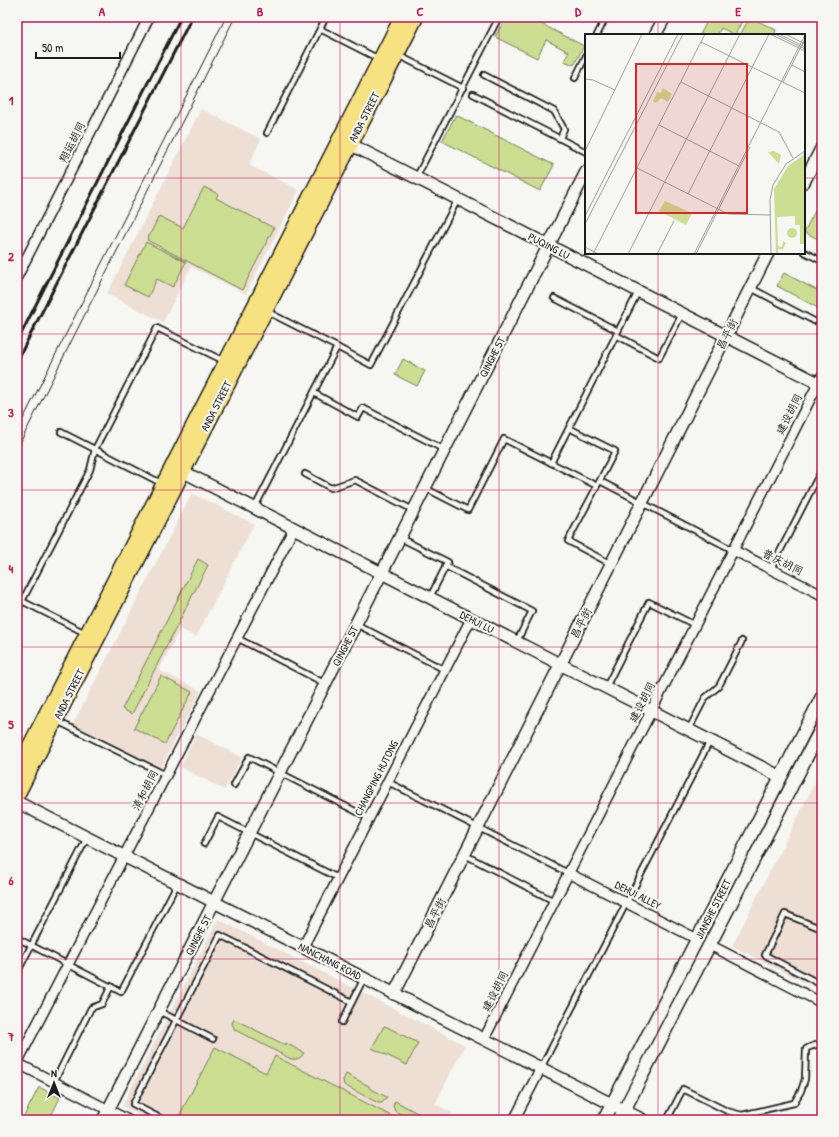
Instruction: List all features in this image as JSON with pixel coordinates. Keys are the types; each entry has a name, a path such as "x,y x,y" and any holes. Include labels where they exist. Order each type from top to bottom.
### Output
{"main road":[{"name":"ANDA STREET","path":"17,771 24,753 164,484 178,469 265,310 345,142 380,60 402,17"},
{"name":"ANDA STREET","path":"17,795 178,469 226,362 345,142 397,54 416,17"},
{"name":"JIANSHE STREET","path":"604,1120 822,697"},
{"name":"JIANSHE STREET","path":"622,1115 822,728"}],"street":[{"name":"翔运胡同","path":"17,277 148,17"},
{"path":"656,34 665,17"},
{"name":"PUQING LU","path":"345,142 638,292 821,382"},
{"path":"805,180 822,147"},
{"name":"QINGHE ST","path":"103,1120 585,174"},
{"name":"昌平街","path":"394,994 768,254"},
{"name":"建设胡同","path":"484,1039 733,550 821,382"},
{"name":"DEHUI LU","path":"178,469 781,777"},
{"name":"清和胡同","path":"17,1063 294,528"},
{"name":"普庆胡同","path":"733,550 822,595"},
{"name":"CHANGPING HUTONG","path":"303,947 471,619"},
{"name":"NANCHANG ROAD","path":"17,802 612,1104 622,1115 643,1120"},
{"name":"DEHUI ALLEY","path":"568,873 697,939"},
{"path":"710,945 822,1003"},
{"path":"17,1063 128,1120"},
{"path":"514,1120 541,1068"}],"lane":[{"path":"267,133 326,17"},
{"path":"416,178 499,17"},
{"path":"598,34 606,17"},
{"path":"320,29 380,60"},
{"path":"397,54 463,88"},
{"path":"575,78 585,58"},
{"path":"484,75 554,111 564,129 560,138"},
{"path":"473,94 585,151"},
{"path":"265,310 371,365 458,200"},
{"path":"805,252 822,261"},
{"path":"751,288 814,320"},
{"path":"551,463 638,292"},
{"path":"554,298 659,358 682,314"},
{"path":"17,611 90,470 96,449 157,328 226,362"},
{"path":"254,508 337,347"},
{"path":"314,393 358,417 363,408 445,450"},
{"path":"569,428 615,451 568,541 612,564"},
{"path":"61,432 164,484"},
{"path":"425,488 468,510 504,439 597,486"},
{"path":"771,569 822,469"},
{"path":"305,474 331,488 355,480 414,510"},
{"path":"600,481 733,550"},
{"path":"400,538 448,562 429,597"},
{"path":"445,566 532,611 516,642"},
{"path":"22,600 87,634"},
{"path":"606,687 649,602 695,625"},
{"path":"356,624 445,670"},
{"path":"237,638 326,684"},
{"path":"689,730 705,698 719,686 742,640"},
{"path":"55,720 166,775"},
{"path":"541,1068 710,741"},
{"path":"234,785 249,756 369,818"},
{"path":"388,782 568,873"},
{"path":"204,844 218,817 338,878"},
{"path":"17,972 87,838"},
{"path":"465,854 554,901"},
{"path":"17,938 121,992 177,884"},
{"path":"822,929 785,914 765,955 822,985"},
{"path":"164,1120 133,1104 220,935 352,1002"},
{"path":"342,1022 364,978"},
{"path":"54,1082 91,1008 102,1004 111,986"},
{"path":"159,1011 213,1039"},
{"path":"667,1120 683,1089 727,1111 742,1115 794,1103 801,1091 805,1079 806,1049 822,1042"}],"shaded area":[{"path":"201,109 261,139 249,165 299,190 246,294 191,267 163,322 107,294"},
{"path":"192,493 254,524 196,637 180,629 159,670 201,691 160,769 73,724"},
{"path":"196,734 242,757 225,790 180,767"},
{"path":"822,769 822,991 732,946"},
{"path":"218,919 465,1045 435,1104 453,1113 449,1120 149,1120 122,1106"}],"green space":[{"path":"506,17 528,17 584,46 574,65 564,61 569,52 546,40 537,58 495,37"},
{"path":"709,17 744,17 736,34 721,28 718,34 700,34"},
{"path":"750,17 776,30 774,34 741,34"},
{"path":"456,115 554,165 540,191 442,141"},
{"path":"204,187 218,194 216,198 274,228 242,290 147,240 159,216 183,228"},
{"path":"815,211 822,215 822,241 805,232"},
{"path":"146,242 186,262 173,287 157,279 148,297 124,285"},
{"path":"784,273 822,293 822,306 820,309 777,286"},
{"path":"403,359 425,371 417,386 395,375"},
{"path":"198,559 208,565 132,714 122,709"},
{"path":"161,676 192,692 165,744 134,728"},
{"path":"234,1019 304,1053 299,1058 291,1059 235,1030 232,1024"},
{"path":"384,1026 418,1043 407,1065 372,1048"},
{"path":"215,1047 266,1073 275,1056 399,1120 177,1120"},
{"path":"346,1074 387,1097 382,1103 378,1103 344,1085 343,1080"},
{"path":"39,1087 60,1098 49,1120 22,1120"},
{"path":"395,1101 423,1116 421,1120 412,1120 395,1111 393,1106"}],"tram line":[{"path":"17,431 226,17"},
{"path":"17,449 235,17"}],"railway":[{"path":"17,342 181,17"},
{"path":"17,361 192,17"}]}
